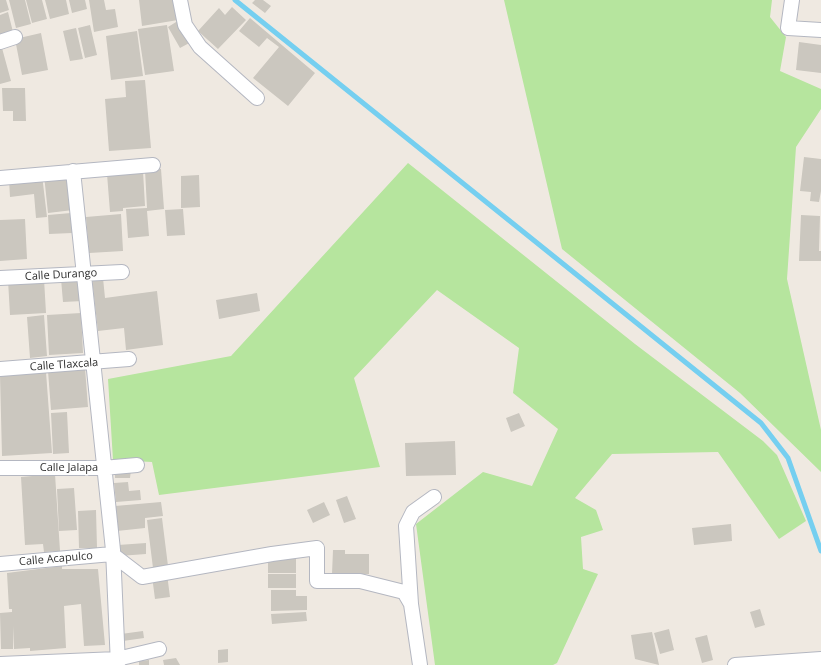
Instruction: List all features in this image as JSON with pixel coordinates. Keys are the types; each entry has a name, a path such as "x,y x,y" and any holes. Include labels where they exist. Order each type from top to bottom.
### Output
{"street":[{"path":"180,0 185,25 200,47 257,98"},
{"path":"792,0 788,28 821,30"},
{"path":"0,42 15,37"},
{"path":"0,178 153,165"},
{"path":"73,171 85,274 103,468 113,550 118,662"},
{"name":"Calle Durango","path":"0,278 122,272"},
{"name":"Calle Tlaxcala","path":"0,370 128,359"},
{"name":"Calle Jalapa","path":"0,468 103,468 137,465"},
{"path":"420,665 411,604 406,526 413,512 434,496"},
{"path":"112,554 142,577 272,554 317,548 317,581 360,580 379,584 404,592 411,604"},
{"name":"Calle Acapulco","path":"0,564 112,554"},
{"path":"0,664 118,662 159,649"},
{"path":"735,665 821,659"}],"green space":[{"path":"504,0 772,0 770,17 786,37 780,71 821,89 821,109 796,147 787,279 821,430 821,472 740,393 562,249"},
{"path":"408,163 635,344 763,441 777,455 806,521 779,539 718,452 612,454 575,498 596,510 603,530 581,537 583,569 598,574 557,663 553,665 435,665 416,524 483,472 532,486 558,429 513,393 519,348 437,290 354,378 380,467 159,495 152,462 113,460 108,379 231,356"}],"building":[{"path":"0,0 6,0 9,10 0,13"},
{"path":"9,0 25,0 31,24 16,28"},
{"path":"26,0 42,0 47,19 32,23"},
{"path":"45,0 66,0 69,14 50,19"},
{"path":"69,0 85,0 87,9 72,13"},
{"path":"89,0 104,0 106,10 115,9 118,27 94,32"},
{"path":"139,0 175,0 178,20 142,26"},
{"path":"255,0 263,0 271,6 265,13 252,3"},
{"path":"232,7 246,20 218,49 198,31 219,8 225,15"},
{"path":"8,12 13,32 0,35 0,15"},
{"path":"250,18 315,73 288,106 253,78 279,47 267,38 259,47 239,31"},
{"path":"181,19 193,41 180,48 168,27"},
{"path":"90,25 97,55 85,58 78,28"},
{"path":"167,25 174,71 145,75 138,29"},
{"path":"76,28 83,59 70,61 63,31"},
{"path":"137,31 143,76 111,80 106,36"},
{"path":"41,33 48,70 22,75 15,39"},
{"path":"799,42 821,45 821,73 796,70"},
{"path":"2,48 11,81 0,84 0,49"},
{"path":"145,80 151,148 109,151 105,99 126,97 125,81"},
{"path":"2,88 25,88 26,121 13,121 13,111 3,111"},
{"path":"804,157 821,159 821,191 819,202 810,201 811,192 800,191"},
{"path":"161,169 164,209 147,211 149,236 128,238 126,209 147,208 145,170"},
{"path":"143,171 145,206 123,208 123,211 110,212 107,174"},
{"path":"69,173 73,210 48,213 44,175"},
{"path":"42,175 47,217 36,218 34,194 10,197 9,179"},
{"path":"199,175 200,207 181,208 181,176"},
{"path":"183,209 185,235 167,236 165,210"},
{"path":"71,213 72,233 49,234 48,215"},
{"path":"121,214 123,251 89,253 86,217"},
{"path":"801,215 820,216 819,251 821,251 821,261 799,261"},
{"path":"25,219 27,259 0,261 0,220"},
{"path":"81,277 83,301 63,302 61,279"},
{"path":"103,278 105,298 157,291 163,345 126,350 124,328 98,331 92,279"},
{"path":"44,279 46,313 10,315 8,280"},
{"path":"257,293 260,311 219,319 216,300"},
{"path":"81,313 83,353 49,355 47,315"},
{"path":"44,315 47,356 30,358 27,317"},
{"path":"85,368 88,407 51,410 48,371"},
{"path":"46,372 52,453 2,456 0,375"},
{"path":"67,412 69,453 53,454 51,413"},
{"path":"519,413 525,426 511,432 506,418"},
{"path":"455,441 456,475 406,476 405,443"},
{"path":"115,470 131,470 130,478 115,478"},
{"path":"55,474 60,551 44,552 43,544 25,545 21,477"},
{"path":"128,482 129,491 140,490 141,500 116,502 114,483"},
{"path":"74,488 77,530 59,531 57,489"},
{"path":"347,496 356,519 344,523 336,500"},
{"path":"161,502 163,516 145,518 145,528 117,531 115,506"},
{"path":"324,502 330,515 313,523 307,510"},
{"path":"96,510 97,548 79,548 78,511"},
{"path":"162,518 168,566 153,568 147,520"},
{"path":"731,524 732,541 694,545 692,528"},
{"path":"146,543 146,554 119,556 118,545"},
{"path":"333,550 345,550 345,554 369,554 369,574 332,574"},
{"path":"268,559 296,559 296,573 268,573"},
{"path":"62,566 62,569 98,569 105,645 84,646 81,604 64,606 66,648 30,651 30,648 14,649 13,626 13,649 1,649 0,613 12,612 12,609 9,609 7,573"},
{"path":"167,574 170,597 155,599 152,576"},
{"path":"268,574 296,574 296,588 268,588"},
{"path":"271,590 296,590 296,596 307,596 307,610 271,611"},
{"path":"760,609 765,625 755,628 750,612"},
{"path":"306,612 307,621 272,624 271,614"},
{"path":"669,629 674,650 660,654 654,633"},
{"path":"143,631 144,638 123,641 121,634"},
{"path":"652,632 659,665 635,659 631,635"},
{"path":"707,635 713,660 702,663 695,638"},
{"path":"228,649 228,662 218,663 218,650"},
{"path":"176,658 180,665 164,665 163,660"},
{"path":"149,660 149,665 139,665 139,661"}],"waterway":[{"path":"235,0 761,423 788,458 821,551"}]}
